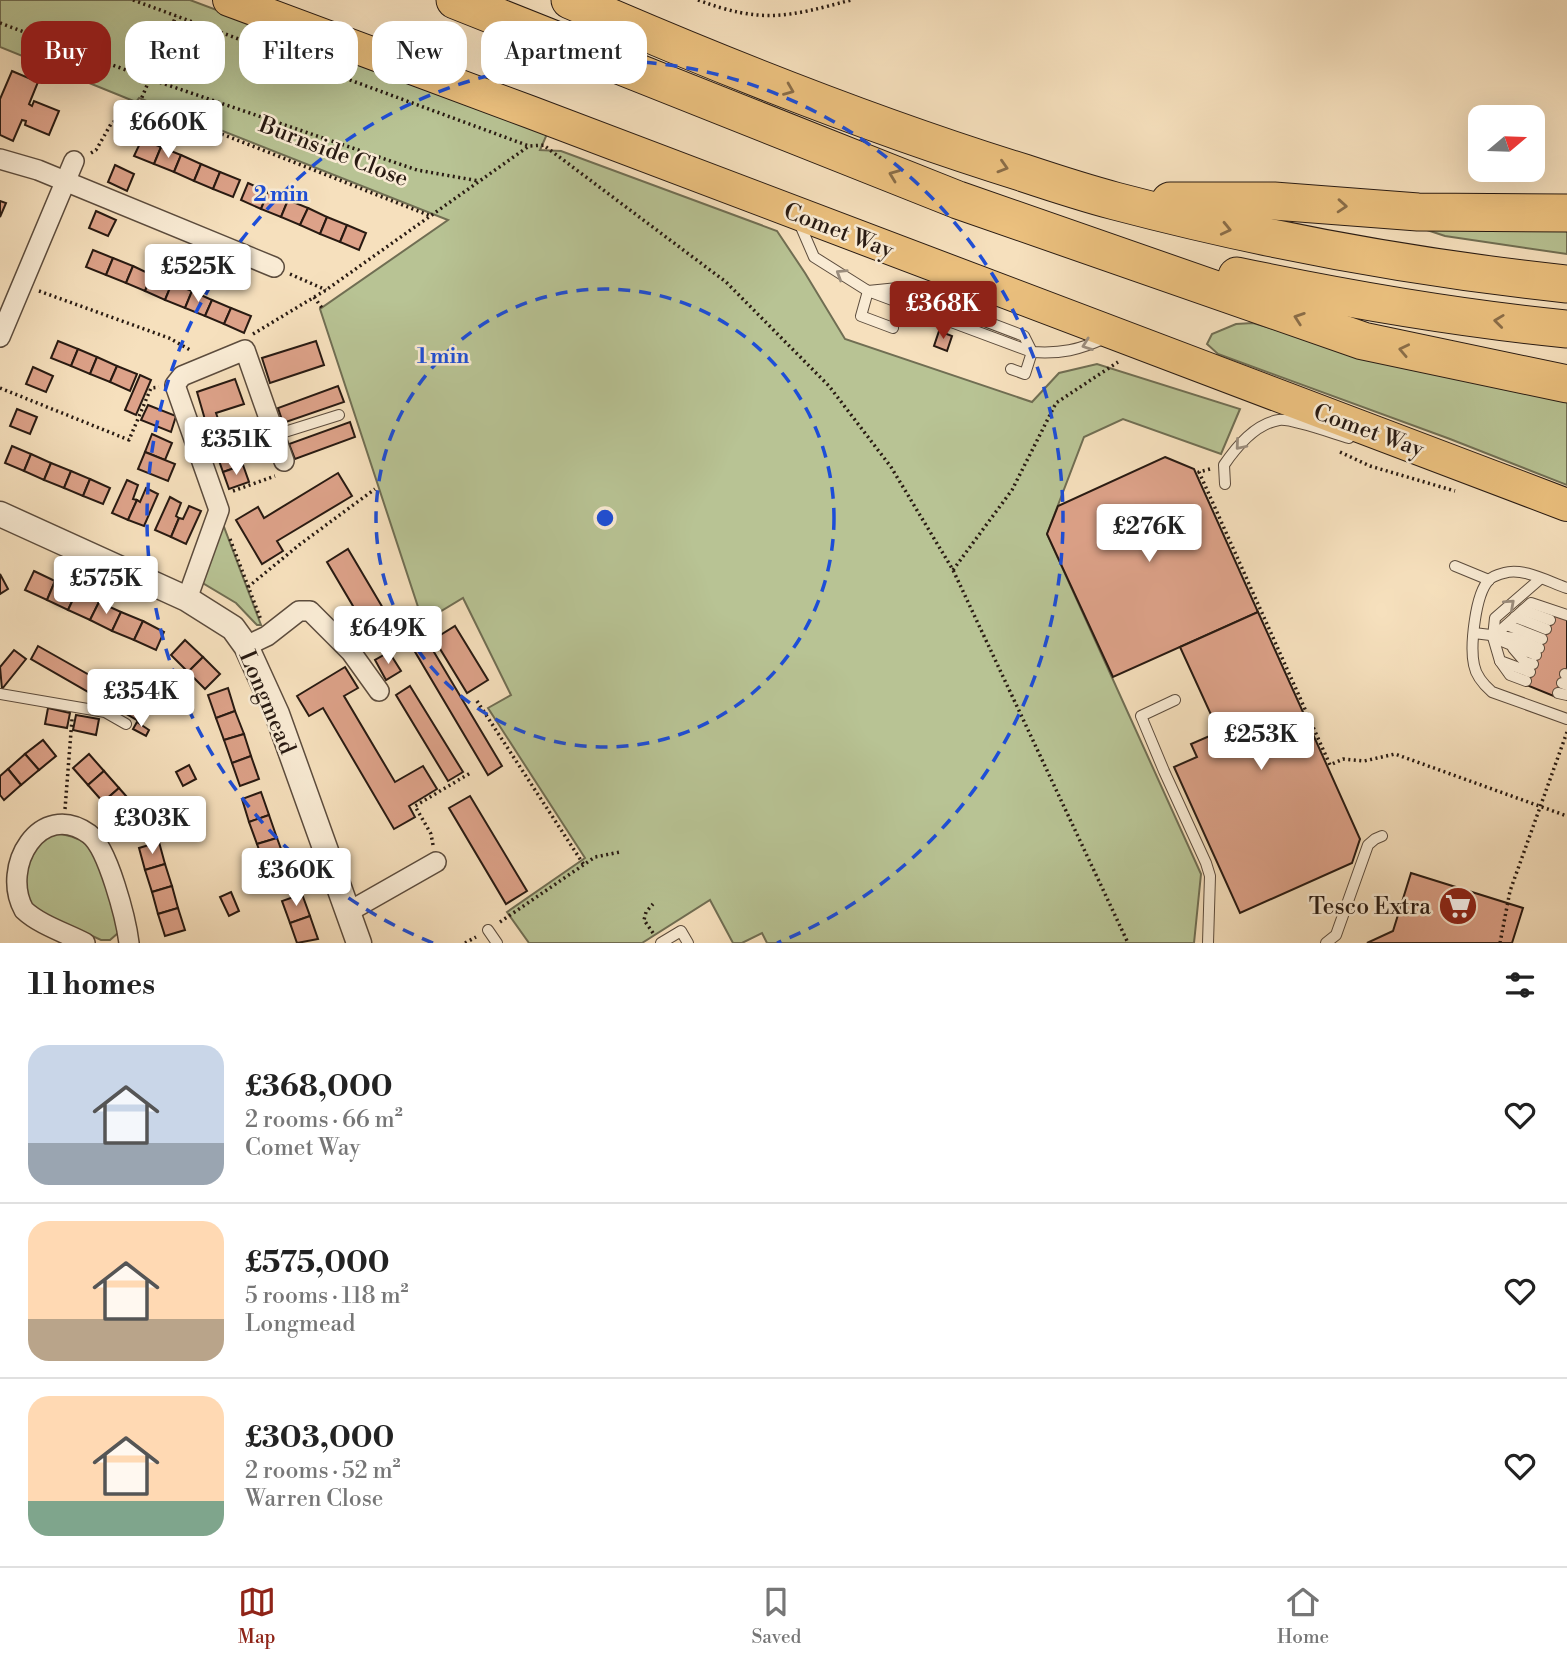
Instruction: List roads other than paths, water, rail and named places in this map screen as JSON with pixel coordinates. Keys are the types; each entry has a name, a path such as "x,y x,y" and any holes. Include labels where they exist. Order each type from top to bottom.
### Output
{"highway":[{"path":"455,0 958,200 1363,341 1567,384"},
{"path":"570,0 843,112 940,147 1112,201 1228,230 1351,254 1450,270 1567,284"},
{"path":"958,200 1222,273 1349,299 1567,329"},
{"path":"1112,201 1274,201 1418,212 1567,213"}],"main road":[{"name":"Comet Way","path":"229,0 795,213 1118,347 1310,408 1567,505"}],"street":[{"path":"0,159 38,170 274,268"},
{"path":"0,337 74,161"},
{"path":"187,598 217,504 175,385 182,376 245,350 284,461"},
{"name":"Longmead","path":"0,514 187,598 257,641 277,714 359,943"},
{"path":"257,641 299,611 310,611 342,643 379,691"},
{"path":"85,943 35,918 23,909 14,894 10,861 15,850 37,830 54,824 89,834 98,844 127,925 129,943"},
{"path":"348,912 436,862"}],"lane":[{"path":"795,213 814,257 868,290 1032,352 1058,354 1090,345 1118,347"},
{"path":"868,290 861,316 893,328"},
{"path":"1011,369 1025,374 1032,352"},
{"path":"274,433 339,415"},
{"path":"1225,484 1224,465 1249,434 1281,419 1361,442"},
{"path":"1388,449 1522,486"},
{"path":"1455,566 1489,580"},
{"path":"1567,588 1513,572 1504,572 1489,580 1478,602 1474,633 1474,665 1484,685 1492,692 1567,719"},
{"path":"1538,651 1510,675 1500,661 1493,637 1495,618 1540,579"},
{"path":"1493,637 1531,603 1567,615"},
{"path":"1515,618 1538,651"},
{"path":"1515,618 1538,651"},
{"path":"1474,633 1515,638 1538,651"},
{"path":"1493,637 1513,648 1538,651"},
{"path":"0,694 105,712 126,724"},
{"path":"1175,700 1142,716 1210,876 1208,943"},
{"path":"1326,943 1336,935 1368,845 1382,836"},
{"path":"488,930 497,943"},
{"path":"658,939 681,931 688,943"}],"place":[{"name":"Tesco Extra","path":"1458,906"}]}
